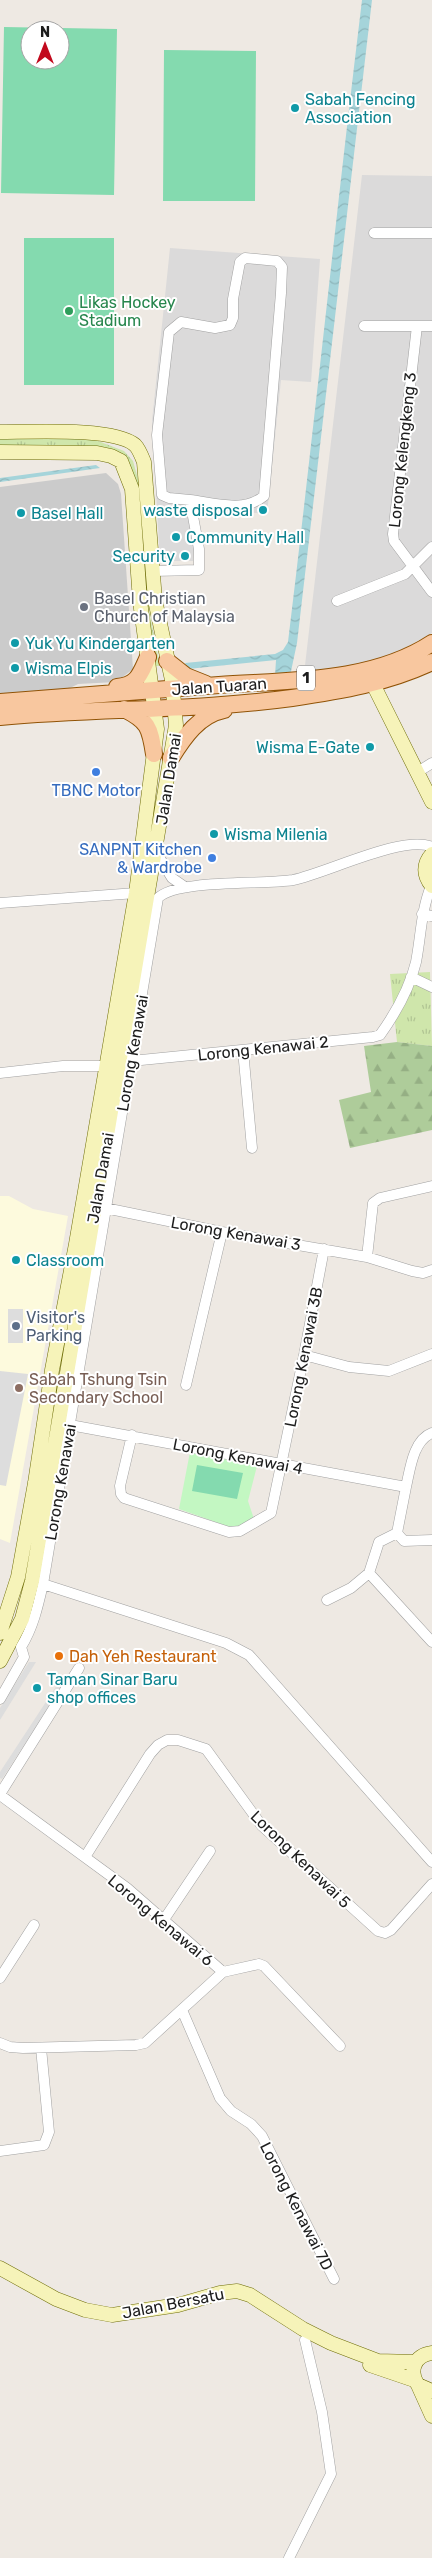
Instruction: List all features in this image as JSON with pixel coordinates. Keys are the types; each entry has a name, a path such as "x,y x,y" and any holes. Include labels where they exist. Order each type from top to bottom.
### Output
{"main road":[{"name":"Jalan Damai","path":"0,432 101,434 123,438 136,446 144,462 155,600 173,689 176,725 32,1581 15,1647 0,1661"},
{"name":"Jalan Damai","path":"0,452 97,453 111,456 121,462 132,489 157,729 136,892 18,1577 3,1614 0,1633"},
{"name":"Jalan Tuaran","path":"0,702 266,683 364,671 413,656 432,644"},
{"path":"413,656 384,673 373,684 432,802"},
{"path":"64,697 81,690 133,684 138,679 148,657"},
{"path":"167,662 196,682 220,685"},
{"name":"Jalan Tuaran","path":"0,717 266,702 373,684 432,662"},
{"path":"171,758 188,732 208,716 218,711 266,702"},
{"path":"124,709 144,720 151,730 154,754"},
{"path":"432,854 425,866 425,873 432,886"},
{"name":"Jalan Bersatu","path":"0,2268 56,2298 85,2310 112,2314 161,2308 237,2292 250,2295 303,2329 331,2343 378,2361 415,2362"},
{"name":"Jalan Bersatu","path":"237,2292 305,2340 432,2391"},
{"path":"432,2353 425,2354 415,2362 412,2374 432,2416"}],"street":[{"path":"374,233 432,233"},
{"path":"245,258 277,261 282,267 281,293 264,496 256,502 244,506 190,500 169,498 162,495 159,478 157,434 169,332 181,322 215,328 230,325 233,318 233,300 240,262 245,258"},
{"path":"364,326 432,326"},
{"name":"Lorong Kelengkeng 3","path":"417,326 393,534 394,542 432,592"},
{"path":"152,571 199,570 198,549 190,500"},
{"path":"337,601 388,582 413,567 432,547"},
{"path":"416,772 432,762"},
{"path":"156,852 172,878 185,887 292,880 324,872 403,845 424,844 432,847"},
{"path":"432,886 427,915 411,977 432,987"},
{"name":"Lorong Kenawai","path":"0,1699 24,1657 15,1647 27,1637 43,1584 158,898 185,887"},
{"path":"0,903 136,892"},
{"name":"Lorong Kenawai 2","path":"131,1061 380,1035 389,1022 411,977"},
{"path":"243,1050 252,1148"},
{"path":"0,1073 63,1066 105,1066"},
{"path":"367,1257 374,1203 380,1198 432,1186"},
{"name":"Lorong Kenawai 3","path":"105,1208 222,1232 367,1257 412,1271 423,1272 432,1270"},
{"path":"186,1385 222,1232"},
{"name":"Lorong Kenawai 3B","path":"132,1435 120,1486 121,1494 124,1498 230,1532 240,1531 271,1513 324,1249"},
{"path":"304,1355 349,1367 389,1371 432,1354"},
{"name":"Lorong Kenawai 4","path":"70,1425 406,1487"},
{"path":"397,1534 413,1458 420,1442 432,1433"},
{"path":"397,1534 404,1542 432,1540"},
{"path":"327,1600 351,1588 369,1573 379,1542 397,1534"},
{"path":"369,1573 432,1642"},
{"path":"43,1584 226,1642 249,1655 432,1862"},
{"path":"0,1795 79,1668"},
{"name":"Lorong Kenawai 5","path":"85,1857 150,1754 158,1745 167,1740 178,1740 206,1749 262,1826 378,1931 385,1933 391,1930 432,1884"},
{"name":"Lorong Kenawai 6","path":"0,1795 128,1888 163,1921 223,1972 259,1964 264,1966 340,2046"},
{"path":"163,1921 210,1851"},
{"path":"0,1978 34,1925"},
{"path":"0,2043 10,2047 41,2048 136,2045 145,2043 223,1972"},
{"name":"Lorong Kenawai 7D","path":"182,2010 220,2098 231,2111 251,2124 262,2136 334,2279"},
{"path":"0,2151 44,2144 48,2139 49,2132 41,2048"},
{"path":"290,2558 331,2474 322,2412 305,2340"}],"shaded area":[{"path":"362,175 432,176 432,633 370,667 304,674"},
{"path":"170,248 320,259 311,382 281,380 267,514 198,507 193,561 160,561 152,421"},
{"name":"Basel Christian Church of Malaysia","path":"106,473 118,484 121,494 133,669 116,682 78,684 64,691 0,697 0,487"},
{"name":"Sabah Tshung Tsin Secondary School","path":"0,1196 9,1196 33,1209 68,1216 10,1543 0,1539"},
{"name":"Visitor's Parking","path":"8,1309 23,1309 23,1343 8,1343"},
{"path":"0,1371 28,1374 6,1486 0,1485"},
{"path":"29,1662 36,1662 0,1720 0,1708"},
{"path":"59,1682 63,1685 2,1779 0,1778 0,1772"}],"green space":[{"path":"4,27 20,27 20,70 70,70 70,28 117,29 114,195 1,193"},
{"path":"164,50 256,51 255,201 163,201"},
{"name":"Likas Hockey Stadium","path":"24,238 114,238 114,385 24,385"},
{"path":"0,437 93,439 124,451 133,461 140,486 149,610 160,666 155,666 147,610 137,486 126,456 104,447 0,446"},
{"path":"430,972 432,1046 397,1042 390,974"},
{"path":"397,1042 432,1046 432,1130 350,1148 339,1100 371,1092 364,1046"},
{"path":"190,1452 257,1466 248,1501 254,1519 235,1529 179,1509"},
{"path":"197,1465 243,1473 237,1499 192,1491"}],"water":[{"path":"362,0 372,0 297,643 290,676 275,676 276,660 188,669 185,663 275,654 283,650 288,642"},
{"path":"96,465 100,468 0,482 0,478"}],"place":[{"name":"Sabah Fencing Association","path":"295,108"},
{"name":"Likas Hockey Stadium","path":"69,311"},
{"name":"waste disposal","path":"263,510"},
{"name":"Basel Hall","path":"21,513"},
{"name":"Community Hall","path":"176,537"},
{"name":"Security","path":"185,556"},
{"name":"Basel Christian Church of Malaysia","path":"84,607"},
{"name":"Yuk Yu Kindergarten","path":"15,643"},
{"name":"Wisma Elpis","path":"15,668"},
{"name":"Wisma E-Gate","path":"370,747"},
{"name":"TBNC Motor","path":"96,772"},
{"name":"Wisma Milenia","path":"214,834"},
{"name":"SANPNT Kitchen & Wardrobe","path":"212,858"},
{"name":"Classroom","path":"16,1260"},
{"name":"Visitor's Parking","path":"16,1326"},
{"name":"Sabah Tshung Tsin Secondary School","path":"19,1388"},
{"name":"Dah Yeh Restaurant","path":"59,1656"},
{"name":"Taman Sinar Baru shop offices","path":"37,1688"}]}
